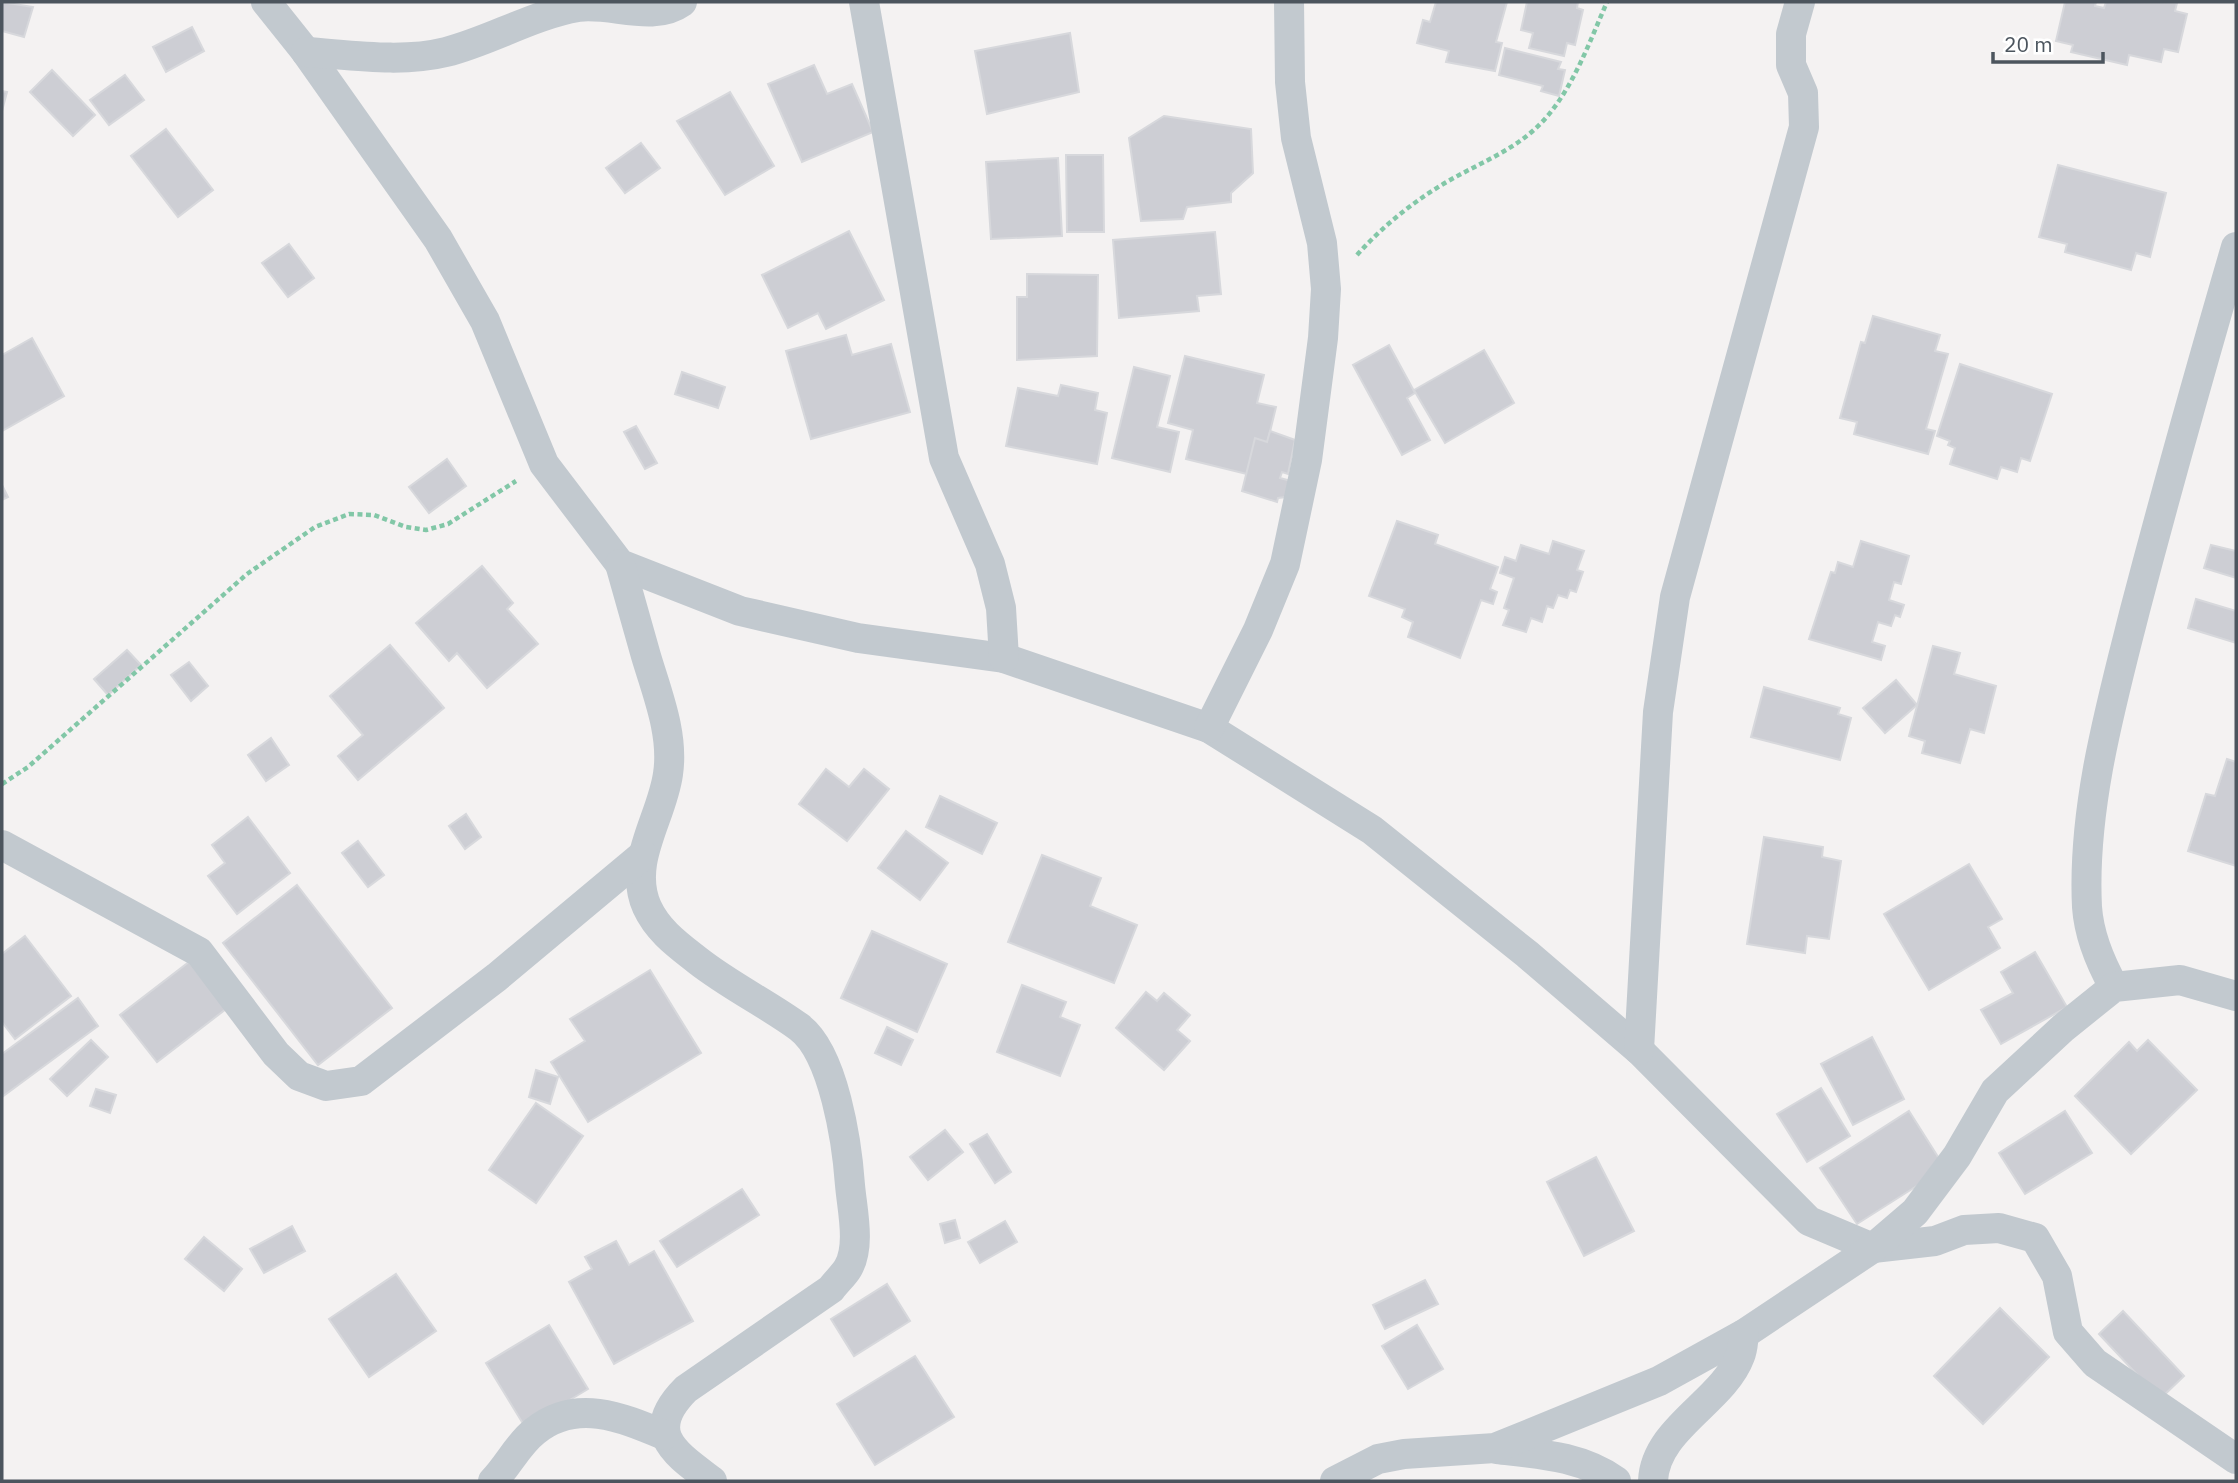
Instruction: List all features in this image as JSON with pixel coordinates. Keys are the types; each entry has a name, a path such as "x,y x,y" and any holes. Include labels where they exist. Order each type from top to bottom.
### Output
{"street":[{"path":"266,2 306,52 438,239 485,321 544,464 620,564 664,717 669,748 668,775 643,855 642,884 646,905 659,928 728,984 801,1028 819,1053 842,1117 854,1244 849,1267 831,1289 686,1389 673,1402 665,1422 664,1435 673,1451 712,1481"},
{"path":"306,52 388,57 444,53 568,9 594,6 664,11 682,2"},
{"path":"864,2 944,458 990,564 1001,608 1004,657"},
{"path":"1209,728 1258,630 1284,564 1307,460 1326,289 1322,243 1297,138 1290,82 1289,2"},
{"path":"1639,1050 1658,712 1671,623 1675,597 1804,127 1803,93 1791,65 1791,34 1800,2"},
{"path":"2114,987 2096,953 2087,909 2089,827 2119,674 2168,483 2236,247"},
{"path":"620,564 740,611 858,638 1004,657 1209,728 1372,830 1527,954 1639,1050 1809,1221 1873,1248 1935,1241 1964,1230 1999,1228 2035,1238 2057,1276 2068,1332 2095,1363 2236,1459"},
{"path":"2,845 199,952 276,1054 299,1076 326,1086 361,1081 497,977 643,855"},
{"path":"1496,1448 1659,1381 1744,1334 1873,1248 1933,1191 1995,1091 2063,1028 2114,987 2180,980 2236,996"},
{"path":"1653,1481 1660,1456 1671,1440 1721,1384 1740,1357 1744,1334"},
{"path":"493,1481 534,1431 562,1416 592,1412 621,1418 664,1435"},
{"path":"1335,1481 1378,1459 1404,1454 1496,1448 1554,1455 1595,1466 1616,1481"}],"path":[{"path":"1326,289 1383,227 1442,185 1509,148 1538,126 1554,106 1585,51 1607,2"},
{"path":"2,784 28,767 247,574 316,527 349,514 374,515 406,527 426,530 437,527 471,510 544,464"}],"building":[{"path":"2,2 33,7 24,37 2,31"},
{"path":"1436,2 1507,2 1496,42 1502,43 1495,71 1446,62 1449,51 1417,43 1423,20 1430,22"},
{"path":"1527,2 1578,2 1577,8 1583,10 1575,45 1567,43 1564,56 1529,48 1533,33 1521,30"},
{"path":"2065,2 2096,2 2095,6 2104,8 2106,2 2177,3 2175,11 2187,14 2178,52 2164,49 2161,62 2129,55 2127,65 2071,52 2073,45 2056,41"},
{"path":"192,27 204,51 166,72 153,47"},
{"path":"1070,33 1079,92 987,114 975,51"},
{"path":"1505,48 1561,62 1558,69 1565,70 1559,96 1541,91 1543,86 1499,75"},
{"path":"814,65 827,94 852,84 873,132 802,162 768,84"},
{"path":"52,70 95,115 73,136 30,92"},
{"path":"125,75 144,100 109,125 90,100"},
{"path":"2,91 7,92 2,111"},
{"path":"730,92 774,166 725,195 677,121"},
{"path":"1164,116 1251,129 1253,173 1231,193 1231,202 1187,207 1183,219 1141,221 1129,138"},
{"path":"166,129 213,190 178,217 131,156"},
{"path":"641,143 660,168 625,193 606,168"},
{"path":"1066,155 1103,155 1104,232 1067,232"},
{"path":"1058,158 1062,236 991,239 986,162"},
{"path":"2058,165 2166,193 2150,257 2136,253 2131,270 2065,252 2067,244 2039,237"},
{"path":"849,231 884,300 826,329 818,313 788,328 762,275"},
{"path":"1215,232 1221,294 1197,296 1199,311 1119,318 1113,240"},
{"path":"289,244 314,278 288,297 262,263"},
{"path":"1027,274 1098,275 1097,356 1017,360 1017,297 1027,297"},
{"path":"1873,316 1940,335 1935,351 1948,354 1926,429 1935,431 1928,454 1854,434 1857,422 1840,418 1861,342 1865,343"},
{"path":"846,335 852,355 891,344 910,412 811,439 786,351"},
{"path":"32,338 64,396 2,431 2,355"},
{"path":"1389,345 1415,393 1407,398 1430,440 1402,455 1353,365"},
{"path":"1484,350 1514,403 1445,443 1414,390"},
{"path":"1185,356 1264,375 1257,403 1276,407 1259,477 1186,459 1193,430 1168,423"},
{"path":"1960,364 2052,394 2030,461 2021,458 2017,472 2001,467 1997,479 1950,464 1955,448 1948,445 1950,441 1937,436"},
{"path":"1134,367 1170,376 1157,427 1179,432 1170,472 1112,458"},
{"path":"682,372 725,387 718,408 675,394"},
{"path":"1061,385 1098,393 1095,410 1107,413 1097,464 1006,446 1018,388 1058,396"},
{"path":"636,426 657,463 645,469 624,432"},
{"path":"1270,431 1295,440 1288,474 1282,472 1280,478 1291,481 1286,497 1278,498 1277,502 1242,491 1255,438 1267,442"},
{"path":"447,459 466,486 429,513 409,487"},
{"path":"2,485 8,497 2,500"},
{"path":"1397,521 1438,535 1435,544 1498,567 1490,589 1497,592 1493,604 1481,600 1460,658 1408,637 1413,622 1402,617 1405,609 1369,596"},
{"path":"1553,541 1584,551 1577,570 1583,572 1576,592 1570,590 1567,598 1558,595 1553,608 1547,606 1542,622 1531,618 1526,632 1503,625 1509,610 1504,608 1514,578 1500,573 1505,557 1516,561 1521,545 1549,554"},
{"path":"1861,541 1909,556 1901,584 1894,582 1889,600 1904,605 1900,617 1895,615 1891,626 1878,622 1872,642 1885,646 1881,660 1809,639 1831,572 1835,573 1838,562 1853,567"},
{"path":"2211,545 2236,551 2236,578 2204,568"},
{"path":"482,566 513,603 507,609 538,644 487,688 457,653 449,661 416,623"},
{"path":"2196,599 2236,611 2236,643 2188,628"},
{"path":"390,645 444,708 358,780 338,756 363,735 330,696"},
{"path":"1933,646 1960,653 1954,674 1996,686 1984,733 1970,729 1960,763 1922,753 1925,741 1909,736"},
{"path":"127,650 141,665 108,695 94,679"},
{"path":"189,662 208,686 191,701 171,675"},
{"path":"1896,680 1917,705 1885,733 1863,708"},
{"path":"1764,687 1840,708 1838,714 1851,718 1840,760 1751,737"},
{"path":"271,738 289,765 266,781 248,755"},
{"path":"2227,759 2236,762 2236,866 2188,851 2206,794 2215,796"},
{"path":"826,769 849,787 864,769 889,789 847,841 799,804"},
{"path":"940,796 997,823 982,854 926,827"},
{"path":"466,814 481,837 465,849 449,826"},
{"path":"248,817 290,873 237,914 208,876 225,863 212,845"},
{"path":"906,831 948,863 920,900 878,868"},
{"path":"1764,837 1823,847 1822,857 1841,861 1829,939 1807,936 1805,953 1747,944"},
{"path":"358,841 384,875 368,887 342,853"},
{"path":"1042,855 1101,878 1090,906 1137,925 1114,983 1008,942"},
{"path":"1969,864 2002,919 1988,927 2000,948 1929,990 1884,914"},
{"path":"297,885 392,1008 318,1065 223,943"},
{"path":"872,931 947,964 917,1032 841,998"},
{"path":"25,936 71,996 15,1039 2,1022 2,954"},
{"path":"2035,952 2067,1007 2001,1044 1981,1010 2013,993 2001,972"},
{"path":"189,962 226,1009 157,1062 120,1015"},
{"path":"650,970 701,1053 588,1122 551,1062 585,1041 570,1019"},
{"path":"1022,985 1066,1002 1060,1017 1080,1025 1060,1076 997,1052"},
{"path":"1146,992 1157,1001 1164,993 1190,1015 1177,1030 1190,1041 1164,1070 1116,1028"},
{"path":"78,998 98,1026 2,1097 2,1054"},
{"path":"887,1027 913,1040 901,1065 875,1053"},
{"path":"1872,1037 1904,1099 1853,1125 1821,1064"},
{"path":"91,1040 108,1057 67,1096 50,1079"},
{"path":"2148,1040 2197,1090 2131,1154 2075,1096 2129,1042 2137,1051"},
{"path":"536,1070 558,1077 550,1104 529,1097"},
{"path":"1821,1088 1850,1136 1807,1162 1777,1114"},
{"path":"96,1089 116,1095 110,1113 90,1106"},
{"path":"536,1103 583,1136 536,1203 489,1170"},
{"path":"1909,1111 1945,1168 1857,1224 1820,1168"},
{"path":"2065,1111 2092,1153 2025,1194 1999,1153"},
{"path":"945,1130 963,1152 928,1180 910,1157"},
{"path":"987,1134 1011,1172 995,1183 970,1144"},
{"path":"1596,1157 1634,1231 1584,1256 1547,1182"},
{"path":"742,1189 759,1215 677,1267 660,1241"},
{"path":"955,1220 960,1238 945,1243 940,1224"},
{"path":"1005,1221 1017,1242 980,1263 968,1242"},
{"path":"292,1226 305,1251 264,1273 250,1249"},
{"path":"204,1237 242,1269 224,1291 185,1259"},
{"path":"616,1241 629,1265 654,1251 693,1321 614,1364 569,1282 592,1269 585,1257"},
{"path":"396,1274 436,1331 369,1377 329,1319"},
{"path":"1425,1280 1438,1304 1385,1329 1373,1305"},
{"path":"887,1284 910,1321 854,1356 831,1319"},
{"path":"2000,1308 2049,1357 1983,1424 1934,1376"},
{"path":"2123,1311 2184,1376 2160,1399 2099,1334"},
{"path":"549,1325 588,1389 525,1427 486,1363"},
{"path":"1417,1325 1443,1369 1408,1389 1382,1346"},
{"path":"915,1356 954,1417 875,1465 837,1404"}]}
